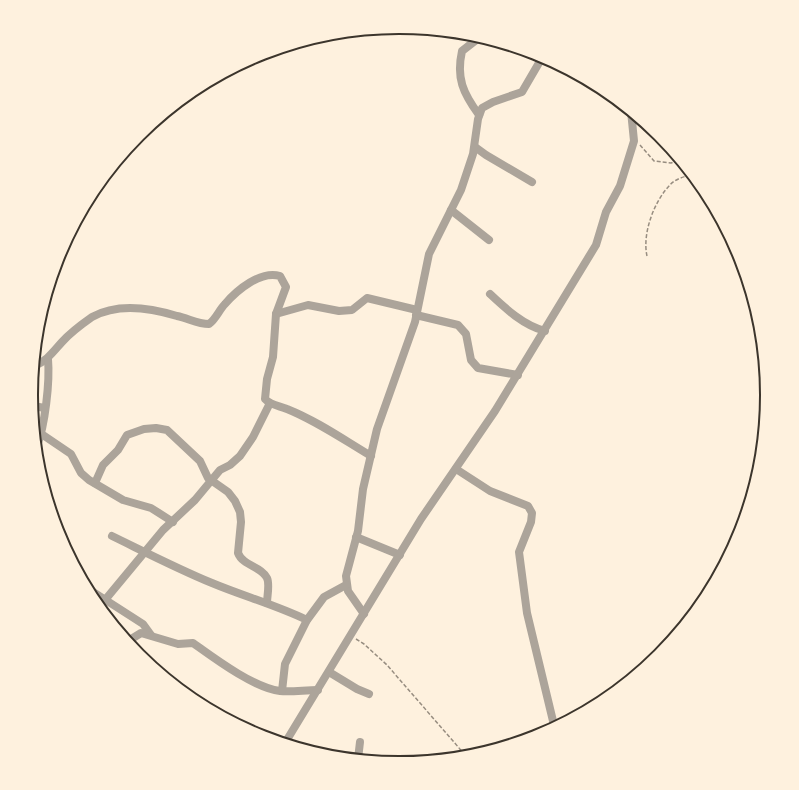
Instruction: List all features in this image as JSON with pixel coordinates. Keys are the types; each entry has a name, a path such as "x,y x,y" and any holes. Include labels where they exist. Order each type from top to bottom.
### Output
{"street":[{"path":"474,42 462,51 460,71 461,84 464,94 479,115"},
{"path":"364,614 346,585 346,576 356,538 363,489 380,418 417,313 429,254 461,190 475,147 479,115 485,105 522,92 540,62"},
{"path":"288,738 400,555 518,375 596,246 606,212 620,186 634,141 632,119"},
{"path":"475,147 532,182"},
{"path":"451,210 489,240"},
{"path":"40,363 48,359 62,342 87,321 101,313 130,308 167,313 209,324 229,299 258,279 270,274 280,276 286,287 276,314 274,357 265,392 265,399 270,403 288,409 372,456"},
{"path":"490,294 516,316 530,325 545,331"},
{"path":"276,314 308,305 338,311 352,310 367,298 458,325 466,334 471,360 478,368 518,375"},
{"path":"40,430 45,408 49,372 48,359"},
{"path":"106,600 163,530 195,500 220,470 230,465 240,456 253,437 270,403"},
{"path":"38,407 45,408"},
{"path":"95,483 103,465 118,450 127,436 138,430 156,428 167,430 174,434 200,461 204,473 212,481 228,492 237,504 241,522 238,553 244,562 266,576 268,582 267,603"},
{"path":"41,434 71,454 81,473 95,483 123,500 151,508 173,522"},
{"path":"456,468 490,491 528,506 531,510 531,522 519,552 527,612 553,721"},
{"path":"112,536 145,553 212,583 267,603 306,620"},
{"path":"356,538 400,555"},
{"path":"282,691 285,664 306,620 324,597 346,585"},
{"path":"99,595 143,624 151,635"},
{"path":"133,638 138,634 151,635 173,643 193,643 211,656 256,683 282,691 318,690"},
{"path":"329,672 357,689 369,694"},
{"path":"359,754 360,742"}],"path":[{"path":"634,141 640,144 654,161 671,163 675,162"},
{"path":"647,256 646,239 655,207 670,184 687,176"},
{"path":"351,636 364,644 387,665 461,751"}]}
